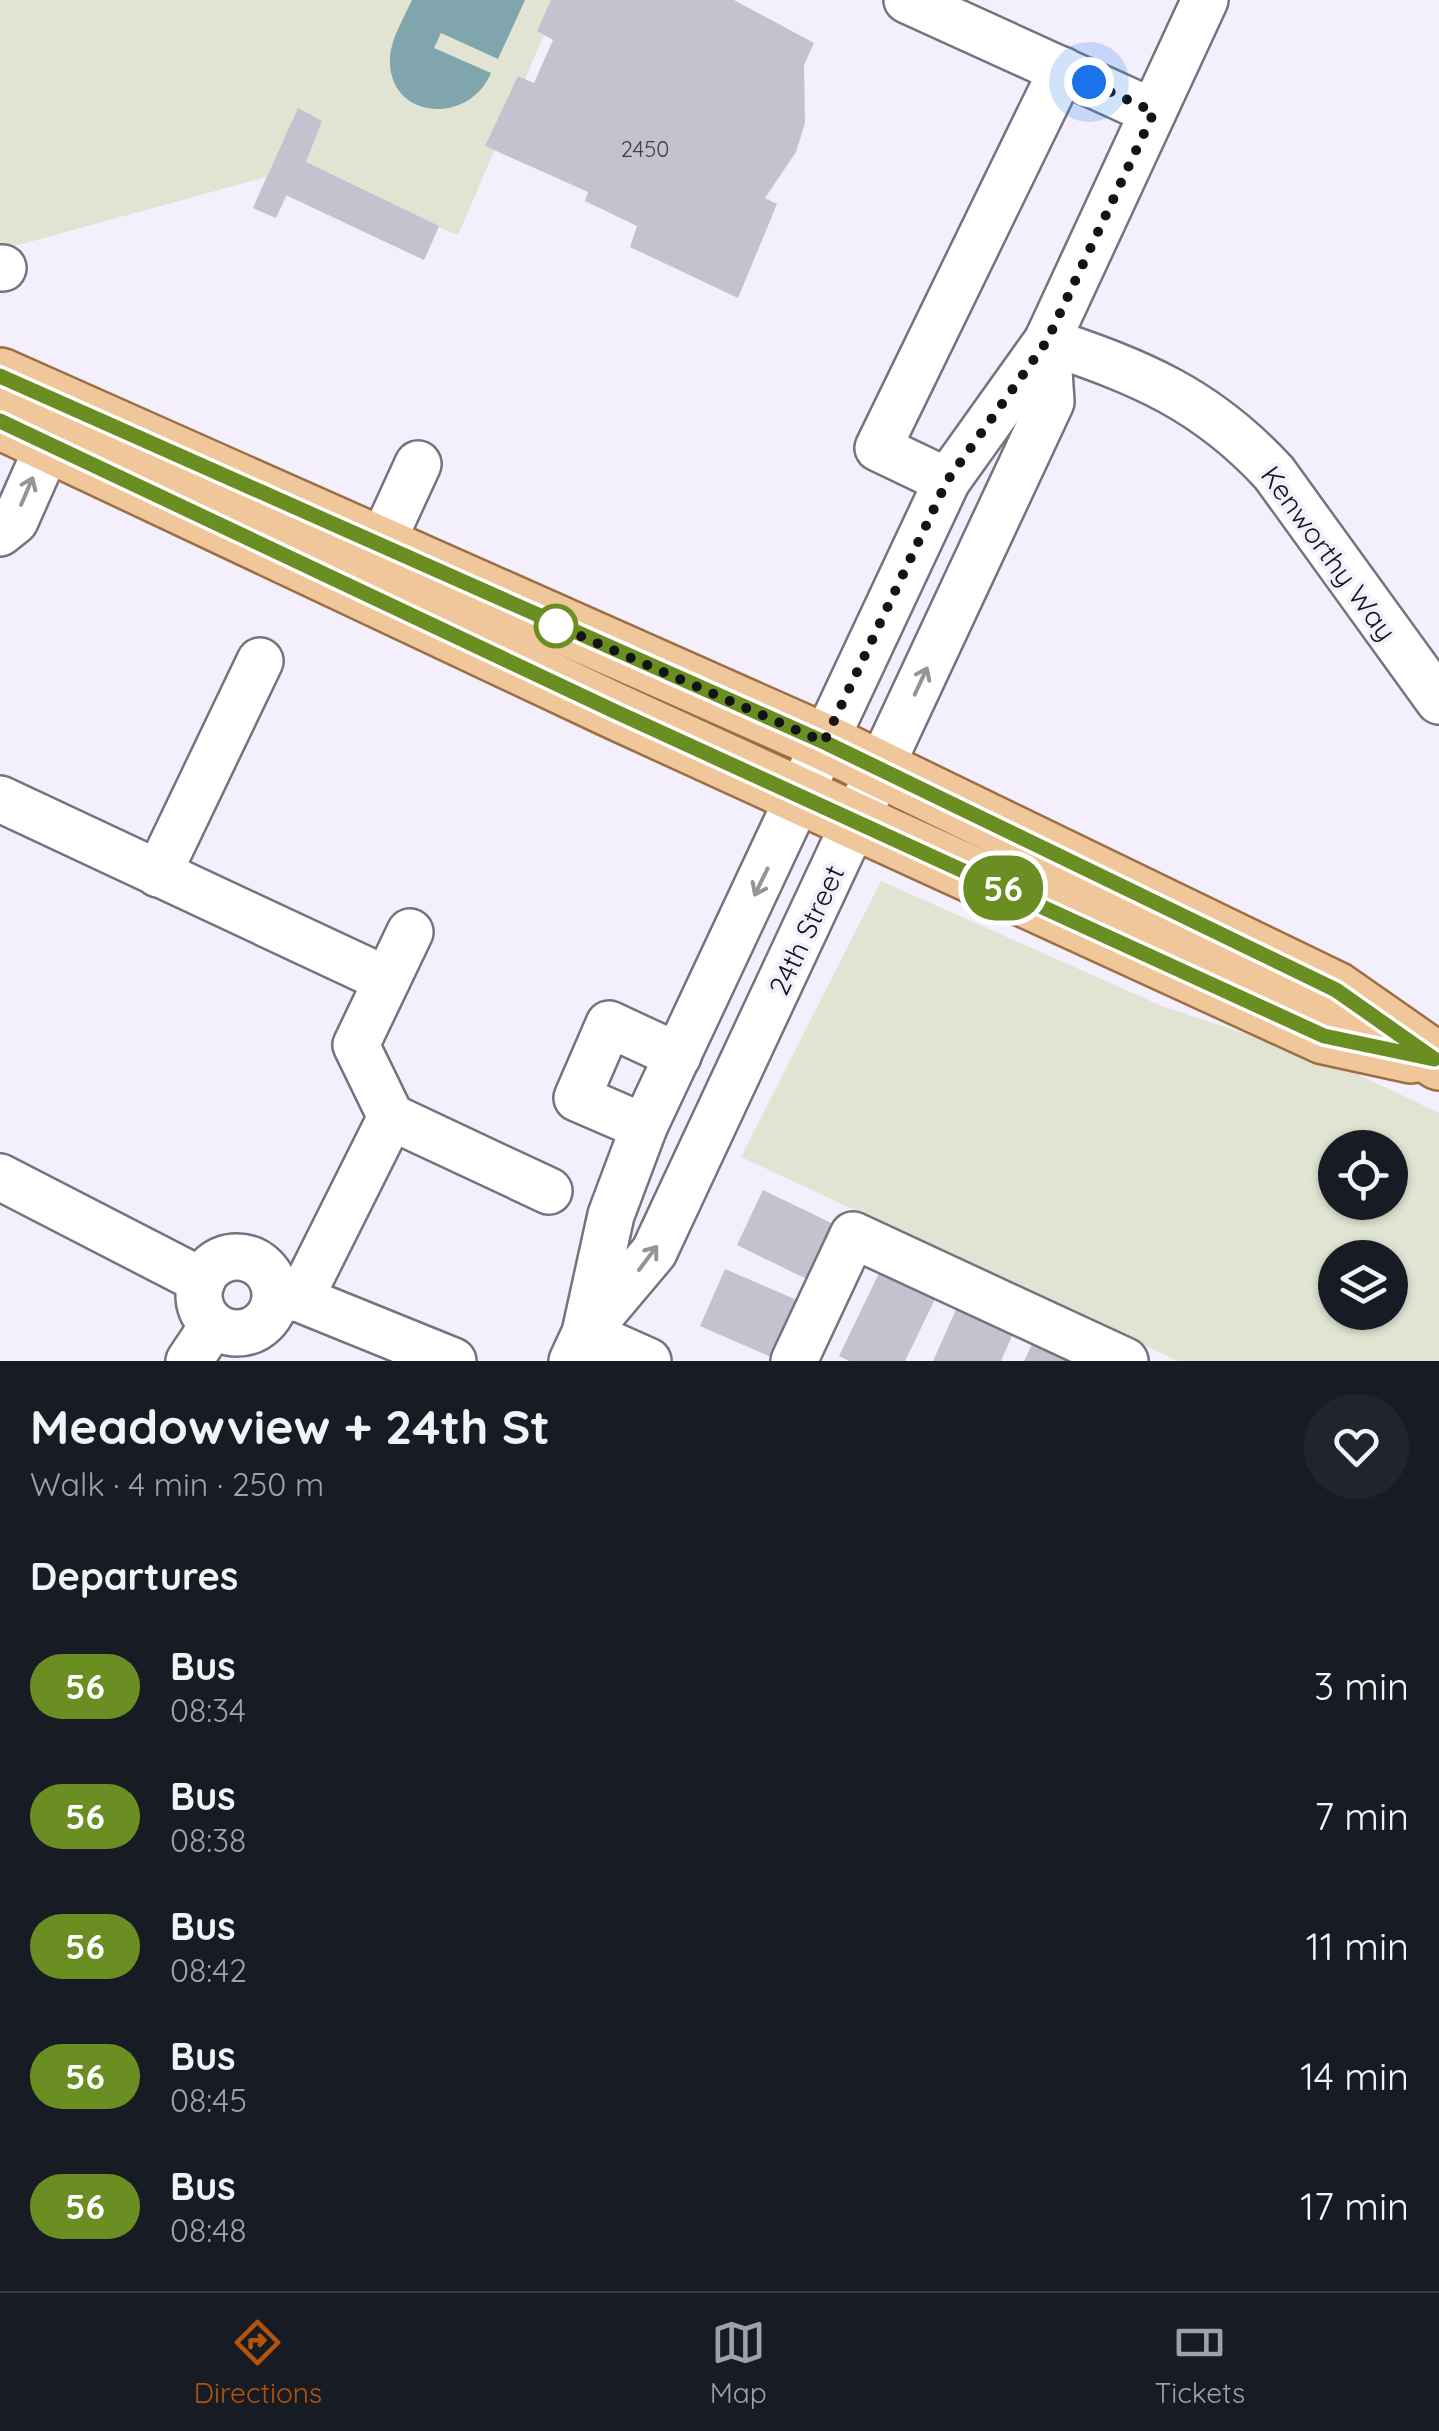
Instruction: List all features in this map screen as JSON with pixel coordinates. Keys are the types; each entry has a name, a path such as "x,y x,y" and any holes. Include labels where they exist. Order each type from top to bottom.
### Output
{"main road":[{"path":"11,420 379,548 824,742 1336,990 1436,1060"},
{"path":"11,420 600,704 802,793 1324,1036 1436,1060"}],"street":[{"path":"908,0 1154,112"},
{"name":"24th Street","path":"579,1347 611,1216 644,1127 947,481 1047,341 1205,0"},
{"path":"947,481 878,448 1062,70"},
{"name":"24th Street","path":"579,1347 654,1252 857,820 1051,402 1047,341"},
{"name":"Kenworthy Way","path":"1047,341 1143,374 1182,394 1250,447 1305,514 1439,701"},
{"path":"0,533 15,521 11,420"},
{"path":"379,548 418,464"},
{"path":"158,874 260,661"},
{"path":"0,799 387,980"},
{"path":"410,932 356,1045 391,1117 549,1191"},
{"path":"644,1127 577,1098 609,1024 678,1056"},
{"path":"391,1117 288,1297 255,1328 226,1332 201,1343 202,1280 218,1262 247,1259 288,1297 452,1361"},
{"path":"0,1177 202,1280"},
{"path":"794,1361 853,1234 1124,1361"},
{"path":"579,1347 648,1361"}],"green space":[{"path":"0,0 559,0 458,235 439,227 424,260 287,196 276,218 253,208 266,177 0,250"},
{"path":"881,881 1164,1007 1330,1061 1439,1113 1439,1361 1178,1361 741,1157"}],"water":[{"path":"412,0 525,0 498,59 441,33 434,48 491,73 480,90 465,102 431,109 401,94 390,58 398,28"}],"building":[{"path":"551,0 734,0 814,43 804,65 805,123 796,152 765,198 777,204 738,298 630,247 637,226 585,201 588,192 485,146 518,76 534,83 553,40 537,31"},
{"path":"298,108 322,121 306,162 439,226 424,260 286,195 276,218 253,208"},
{"path":"763,1190 850,1232 823,1287 737,1245"},
{"path":"882,1267 938,1293 905,1361 849,1361 839,1356"},
{"path":"725,1269 813,1307 780,1361 700,1326"},
{"path":"959,1303 1015,1329 1001,1361 933,1361"},
{"path":"1035,1338 1084,1361 1024,1361"}],"bus line":[{"name":"56","path":"0,376 379,548 824,742 1336,990 1434,1059 1324,1036 802,793 614,711 355,585 0,421"}],"route":[{"path":"556,626 544,620 824,742 947,481 1047,341 1154,112 1089,82"}]}
